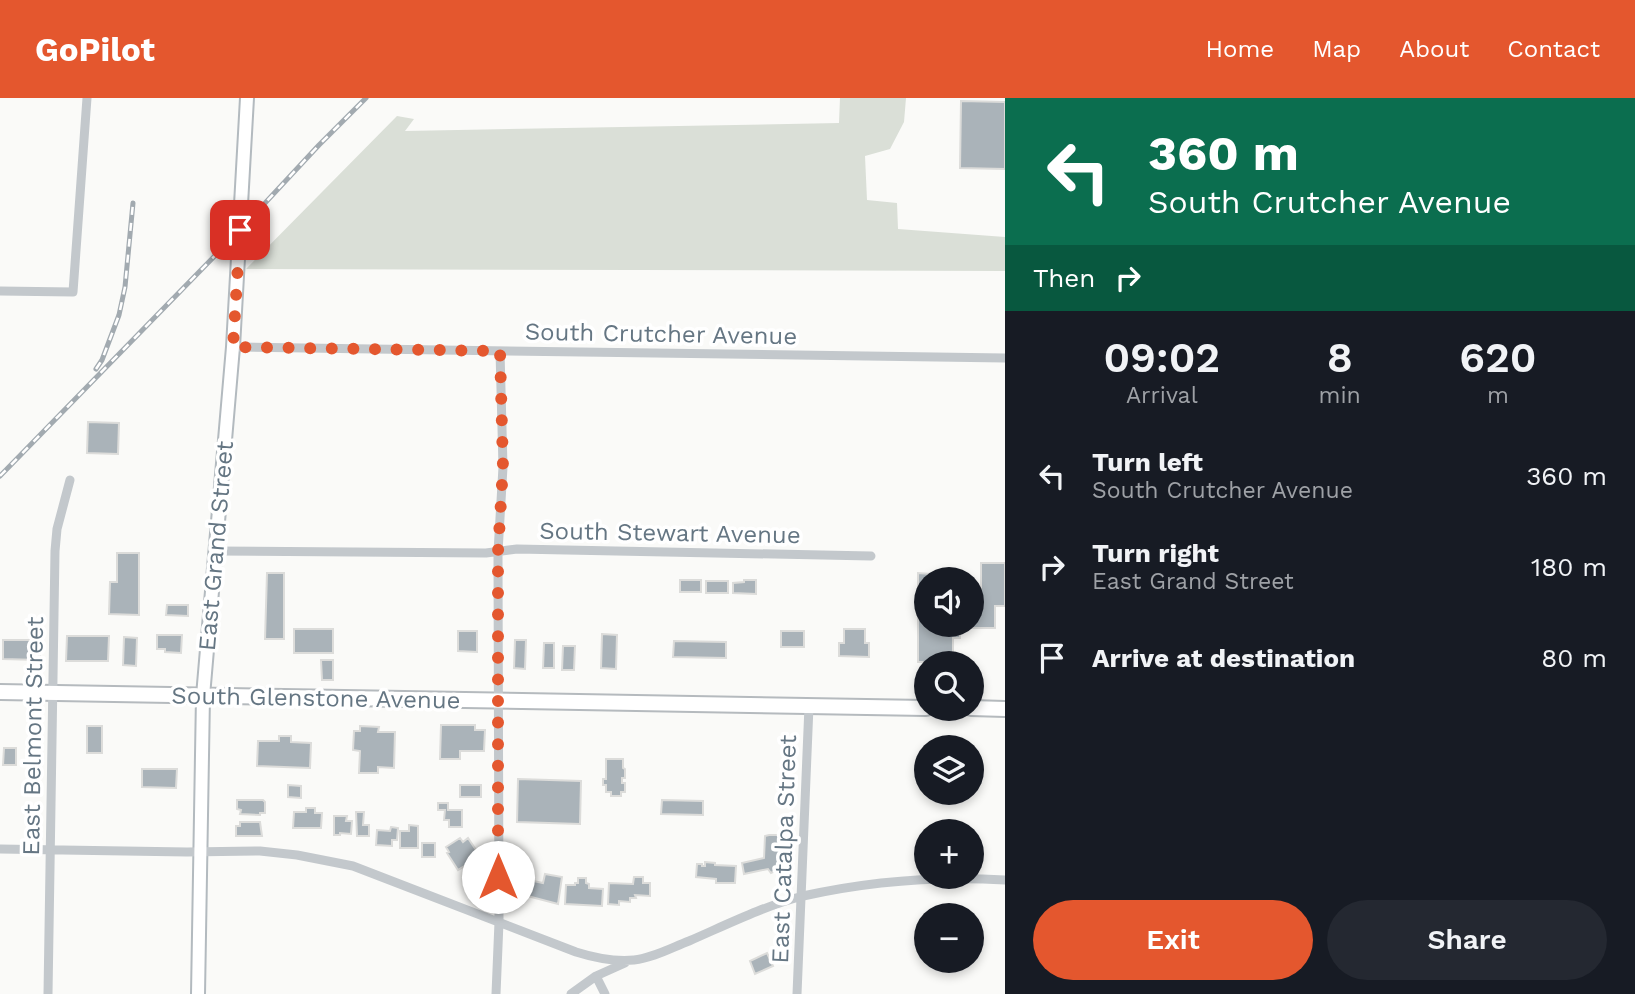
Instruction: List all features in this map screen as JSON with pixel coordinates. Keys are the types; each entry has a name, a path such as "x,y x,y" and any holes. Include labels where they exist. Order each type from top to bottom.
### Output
{"main road":[{"name":"East Grand Street","path":"198,994 203,696 233,347 247,98"},
{"name":"South Glenstone Avenue","path":"0,692 914,708"},
{"path":"989,709 1005,703"},
{"path":"984,709 1005,709"}],"street":[{"path":"0,291 74,292 87,98"},
{"name":"South Crutcher Avenue","path":"233,347 1005,358"},
{"path":"496,994 499,922 498,552 503,467 500,351"},
{"name":"East Belmont Street","path":"48,994 55,551 57,529 69,480"},
{"name":"South Stewart Avenue","path":"216,551 486,553 517,550 871,556"},
{"name":"East Catalpa Street","path":"797,994 808,706"},
{"path":"0,849 231,851 298,855 353,866 585,955 633,960"},
{"path":"571,994 614,967 657,954 766,908 802,897 910,880 1005,880"},
{"path":"596,976 605,994"}],"shaded area":[{"path":"840,98 906,98 904,122 890,149 865,156 867,200 897,203 898,229 1005,237 1005,271 246,269 397,116 414,119 405,131 839,123"}],"building":[{"path":"961,101 1005,102 1005,169 960,168"},
{"path":"88,422 119,423 118,454 87,453"},
{"path":"117,553 139,553 139,615 109,614 110,582 117,582"},
{"path":"981,563 1005,563 1005,606 995,606 995,628 984,628 984,567 981,567"},
{"path":"267,573 284,573 284,639 265,639"},
{"path":"680,580 701,580 701,592 680,592"},
{"path":"756,580 756,594 733,593 733,583"},
{"path":"706,581 728,581 728,593 706,593"},
{"path":"167,605 188,605 188,616 166,615"},
{"path":"294,629 333,629 333,653 294,653"},
{"path":"844,629 865,629 869,657 839,656 839,643 844,643"},
{"path":"458,631 477,631 477,652 458,651"},
{"path":"781,631 804,631 804,647 781,647"},
{"path":"602,634 617,635 616,669 601,668"},
{"path":"157,635 182,635 181,653 157,649"},
{"path":"67,636 109,636 108,661 66,661"},
{"path":"124,637 137,638 136,666 123,665"},
{"path":"918,637 960,637 953,638 953,651 918,651"},
{"path":"3,640 40,640 40,660 3,659"},
{"path":"515,640 526,640 525,669 514,668"},
{"path":"674,641 726,642 726,658 673,657"},
{"path":"544,643 554,643 554,668 543,668"},
{"path":"563,646 575,646 574,670 562,670"},
{"path":"321,660 333,660 333,680 322,680"},
{"path":"441,725 475,725 475,730 485,730 484,751 460,751 460,759 440,759"},
{"path":"87,726 102,726 102,753 87,753"},
{"path":"360,726 379,727 378,732 395,732 394,768 378,767 378,773 359,773 360,751 353,750 354,731 360,731"},
{"path":"279,736 291,736 291,742 311,743 310,768 257,766 258,741 279,741"},
{"path":"4,748 16,748 16,765 3,765"},
{"path":"606,759 623,759 625,778 622,778 622,783 625,783 625,792 621,792 621,796 611,796 611,792 606,792 606,785 603,785 603,779 606,779"},
{"path":"142,769 177,769 176,788 142,787"},
{"path":"518,779 581,781 580,824 517,822"},
{"path":"288,785 301,786 301,798 288,797"},
{"path":"460,785 481,785 481,797 460,797"},
{"path":"237,800 263,800 265,813 240,814"},
{"path":"662,800 703,801 703,815 661,814"},
{"path":"438,803 448,803 448,810 462,810 462,827 449,827 449,820 444,820 445,810 438,810"},
{"path":"306,808 315,808 315,813 322,813 321,828 293,828 294,812 306,812"},
{"path":"356,812 364,812 363,825 369,825 369,836 357,836"},
{"path":"334,816 347,816 346,821 352,821 351,834 334,835"},
{"path":"240,822 260,822 262,836 236,836 236,826 240,826"},
{"path":"409,825 418,826 418,848 400,848 400,831 409,831"},
{"path":"391,827 398,828 397,840 392,840 392,846 376,845 377,830 390,831"},
{"path":"780,835 779,869 771,873 768,869 744,874 742,863 764,858 765,836"},
{"path":"460,838 463,842 468,838 480,856 458,870 446,847"},
{"path":"422,843 435,843 435,857 422,857"},
{"path":"705,862 736,866 735,883 716,883 716,879 696,877 697,864 705,866"},
{"path":"545,874 562,877 558,904 516,893 519,878 543,883"},
{"path":"634,877 643,877 643,883 650,883 650,896 635,895 636,898 630,898 630,902 608,904 609,883 633,884"},
{"path":"578,878 586,878 589,888 603,889 602,906 565,904 566,885 575,885"},
{"path":"767,953 773,966 755,974 750,961"}],"railway":[{"path":"0,476 366,98"},
{"path":"96,369 119,315 125,287 133,203"}],"route":[{"path":"240,230 233,347 500,351 503,467 498,552 498,877"}]}
